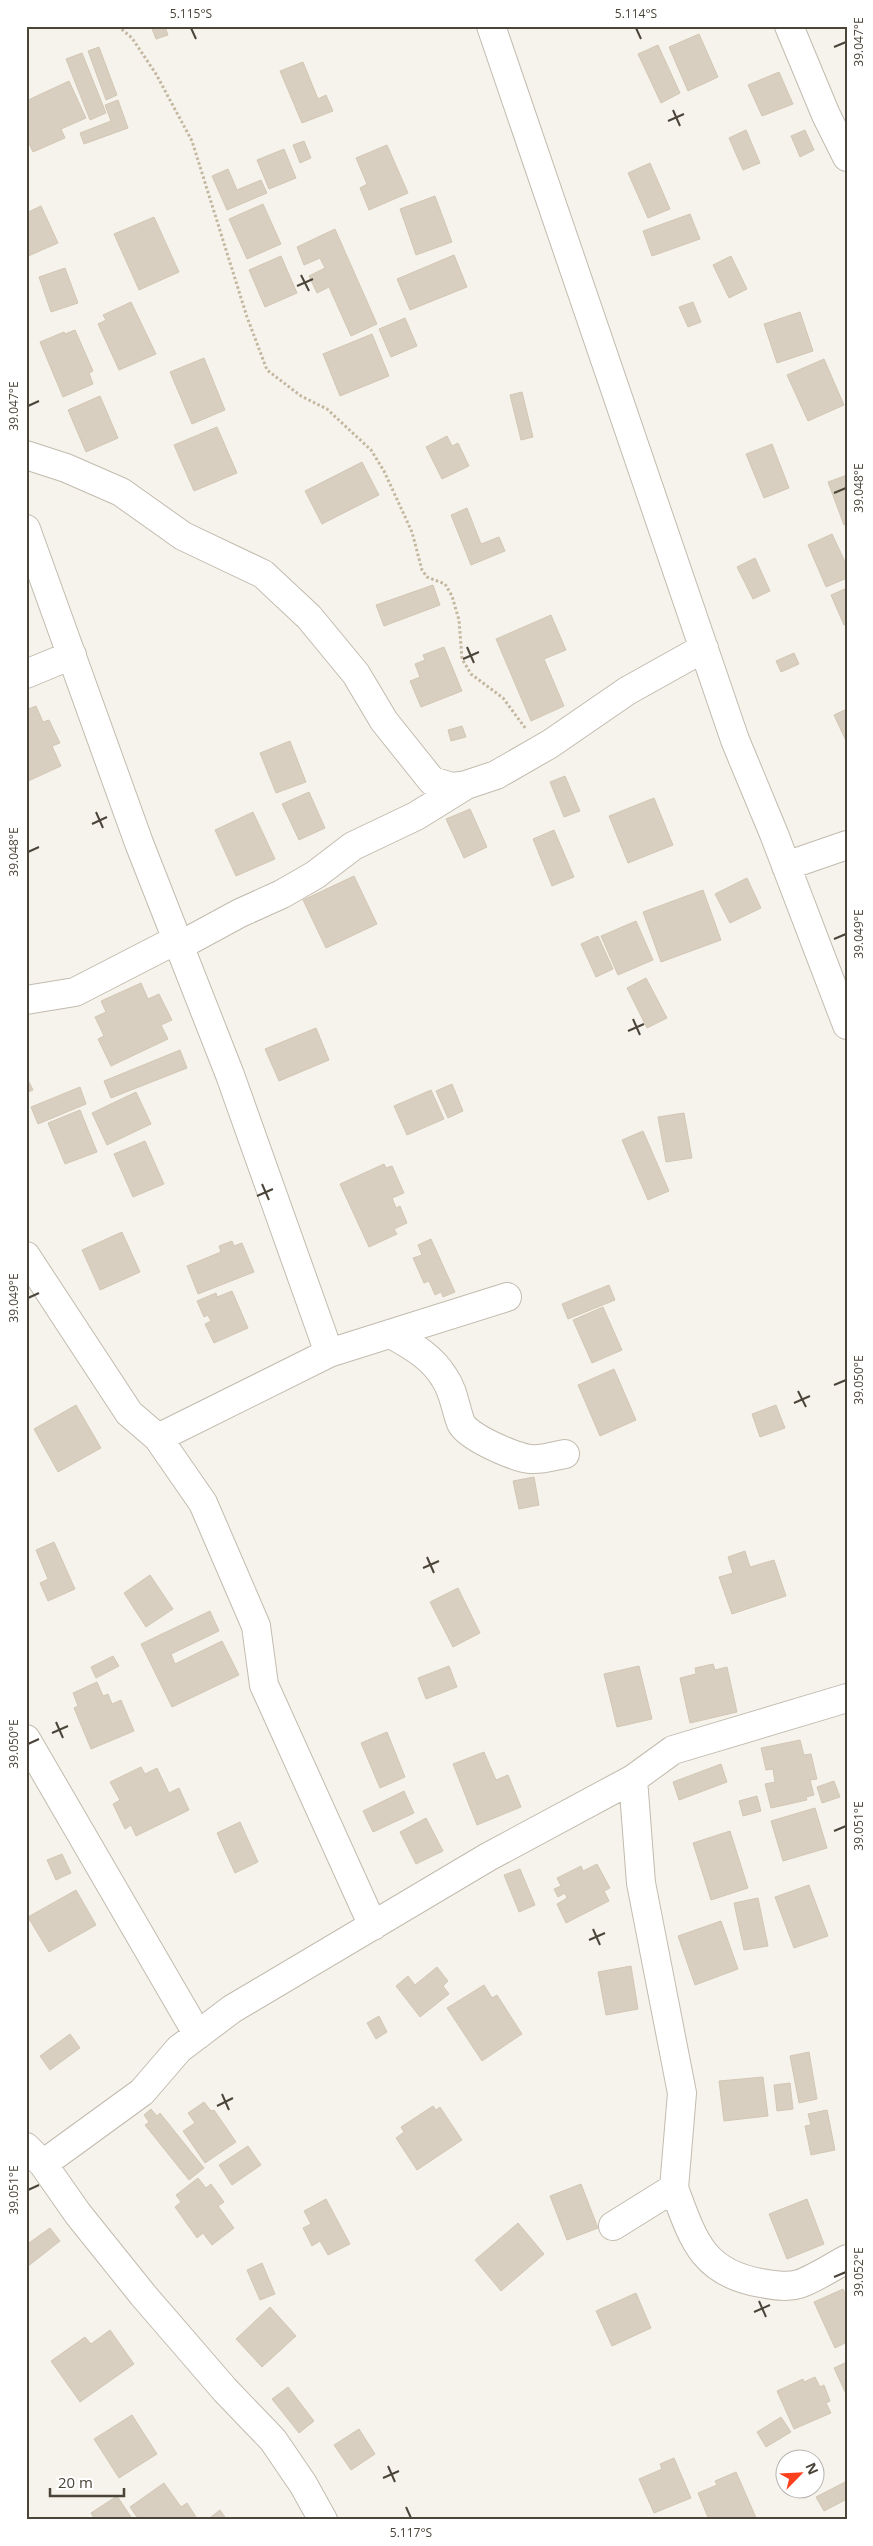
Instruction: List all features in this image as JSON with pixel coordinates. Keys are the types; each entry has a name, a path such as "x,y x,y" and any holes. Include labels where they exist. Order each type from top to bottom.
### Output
{"street":[{"path":"491,26 736,740 847,1023"},
{"path":"789,26 826,115 847,157"},
{"path":"26,455 66,468 121,492 183,536 263,574 309,617 356,674 384,720 432,781 452,787 466,785 496,775 550,744 627,691 704,648"},
{"path":"26,528 177,943 230,1075 329,1353"},
{"path":"26,674 72,655"},
{"path":"26,1000 75,992 282,894 316,875 353,846 416,816 466,785"},
{"path":"786,866 847,845"},
{"path":"27,1261 129,1413 158,1438 203,1504 256,1626 264,1685 373,1926"},
{"path":"158,1438 329,1353 507,1297"},
{"path":"391,1334 427,1356 444,1377 456,1402 462,1424 469,1433 488,1444 530,1459 565,1454"},
{"path":"323,2520 303,2484 272,2440 225,2390 143,2295 34,2156 142,2092 179,2049 232,2010 488,1857 633,1779 673,1750 847,1698"},
{"path":"26,1740 198,2036"},
{"path":"633,1779 641,1883 682,2093 674,2188 688,2226 706,2258 726,2273 752,2282 777,2286 799,2285 847,2259"},
{"path":"613,2226 674,2188"}],"path":[{"path":"118,26 132,38 156,74 192,141 246,316 267,370 301,396 328,409 371,450 384,471 412,532 422,570 427,577 445,584 452,596 459,620 462,659 471,674 503,698 522,727 550,744"}],"building":[{"path":"151,26 165,26 168,35 156,39"},
{"path":"699,34 718,77 688,91 669,47"},
{"path":"658,45 680,93 661,103 638,54"},
{"path":"99,47 117,95 106,100 88,51"},
{"path":"82,53 106,113 90,120 66,59"},
{"path":"303,62 318,99 326,95 333,111 302,123 280,71"},
{"path":"779,72 793,104 762,116 748,85"},
{"path":"69,81 86,118 61,129 65,138 33,152 26,137 26,101"},
{"path":"118,100 128,128 84,144 80,133 111,121 105,105"},
{"path":"746,130 760,163 743,170 729,138"},
{"path":"805,130 814,150 800,157 791,136"},
{"path":"304,141 311,158 300,163 293,145"},
{"path":"387,145 408,193 369,210 360,188 367,184 356,158"},
{"path":"284,149 296,178 269,189 257,160"},
{"path":"650,163 670,209 648,218 628,173"},
{"path":"228,169 237,190 261,180 267,193 227,210 212,176"},
{"path":"435,196 452,242 416,255 400,209"},
{"path":"263,204 281,244 247,259 229,219"},
{"path":"41,206 58,243 26,257 26,213"},
{"path":"690,214 700,239 652,256 643,231"},
{"path":"154,217 179,272 139,290 114,234"},
{"path":"335,229 377,324 351,336 329,287 317,293 309,276 325,268 320,258 304,265 297,247"},
{"path":"454,255 467,287 410,310 397,279"},
{"path":"281,256 297,293 265,307 249,270"},
{"path":"731,256 747,289 729,298 713,265"},
{"path":"65,268 78,303 51,312 39,277"},
{"path":"131,302 156,354 119,370 98,324 106,320 103,315"},
{"path":"693,302 701,322 688,327 679,307"},
{"path":"800,312 813,351 777,363 764,324"},
{"path":"405,318 417,346 391,357 379,329"},
{"path":"75,330 93,371 89,373 93,384 63,397 40,342 64,332 65,334"},
{"path":"372,334 389,376 340,396 323,354"},
{"path":"204,358 225,410 192,424 170,372"},
{"path":"824,359 844,405 808,421 787,375"},
{"path":"522,392 533,437 521,440 510,395"},
{"path":"100,396 118,438 86,452 68,410"},
{"path":"217,427 237,473 194,491 174,445"},
{"path":"447,436 452,446 458,443 469,466 442,479 426,447"},
{"path":"772,444 789,488 764,498 746,454"},
{"path":"362,462 379,495 322,524 305,491"},
{"path":"847,475 847,523 844,525 828,482"},
{"path":"467,508 481,544 499,537 505,551 471,565 451,515"},
{"path":"832,534 847,566 847,578 826,587 808,545"},
{"path":"755,558 770,591 753,599 737,567"},
{"path":"433,585 440,605 384,626 376,605"},
{"path":"847,588 847,624 844,625 831,595"},
{"path":"551,615 566,650 544,659 564,706 531,721 496,639"},
{"path":"444,647 462,691 421,707 410,681 420,677 415,664 425,660 423,655"},
{"path":"794,653 799,664 781,672 776,661"},
{"path":"36,706 43,722 49,720 60,743 52,746 61,766 26,782 26,710"},
{"path":"847,709 847,743 834,715"},
{"path":"462,726 466,737 451,741 448,730"},
{"path":"290,741 306,782 276,793 260,753"},
{"path":"565,776 580,811 564,817 550,782"},
{"path":"309,792 325,828 299,840 282,804"},
{"path":"654,798 673,845 628,863 609,816"},
{"path":"470,809 487,847 464,858 446,819"},
{"path":"253,812 275,859 236,876 215,830"},
{"path":"554,830 574,877 552,886 533,839"},
{"path":"354,876 377,924 326,948 303,900"},
{"path":"747,878 761,908 730,923 715,894"},
{"path":"703,890 721,940 661,962 643,912"},
{"path":"636,921 653,960 618,975 601,936"},
{"path":"598,936 613,969 596,977 581,944"},
{"path":"646,978 667,1018 647,1028 627,988"},
{"path":"141,983 148,999 159,994 172,1020 161,1025 168,1039 111,1066 98,1039 104,1036 95,1017 106,1012 101,1001"},
{"path":"316,1028 329,1060 279,1081 265,1049"},
{"path":"180,1050 187,1068 111,1098 104,1081"},
{"path":"26,1076 33,1090 26,1093"},
{"path":"452,1084 463,1111 448,1118 436,1091"},
{"path":"80,1087 86,1104 38,1124 31,1107"},
{"path":"431,1090 444,1119 407,1135 394,1106"},
{"path":"136,1092 151,1124 107,1145 92,1113"},
{"path":"80,1110 97,1152 65,1164 48,1123"},
{"path":"684,1113 692,1158 666,1162 658,1117"},
{"path":"643,1131 669,1191 648,1200 622,1140"},
{"path":"145,1141 164,1184 133,1197 114,1154"},
{"path":"384,1164 386,1168 392,1166 404,1193 392,1198 396,1208 400,1206 407,1223 394,1229 397,1234 369,1247 340,1184"},
{"path":"122,1232 140,1272 100,1290 82,1250"},
{"path":"431,1239 455,1292 443,1297 441,1292 435,1295 429,1281 424,1283 413,1258 422,1255 418,1245"},
{"path":"232,1241 234,1246 242,1243 254,1272 198,1294 187,1266 221,1252 219,1246"},
{"path":"609,1285 615,1300 568,1319 562,1304"},
{"path":"232,1291 248,1328 214,1343 205,1324 211,1321 208,1315 204,1317 197,1301 216,1293 217,1297"},
{"path":"603,1307 622,1350 592,1363 573,1320"},
{"path":"614,1369 636,1420 600,1436 578,1385"},
{"path":"76,1405 101,1448 58,1472 34,1429"},
{"path":"776,1405 785,1428 760,1437 752,1414"},
{"path":"534,1477 539,1505 519,1509 513,1481"},
{"path":"54,1542 75,1589 48,1601 40,1583 48,1579 36,1550"},
{"path":"745,1551 750,1567 774,1560 786,1596 732,1614 719,1577 733,1573 728,1557"},
{"path":"150,1575 173,1609 146,1627 124,1593"},
{"path":"458,1588 480,1633 453,1647 430,1602"},
{"path":"210,1611 219,1631 171,1654 175,1664 222,1641 239,1675 172,1707 141,1644"},
{"path":"113,1656 119,1666 96,1678 91,1667"},
{"path":"713,1664 715,1670 727,1667 737,1712 690,1723 680,1678 696,1674 695,1668"},
{"path":"449,1666 457,1687 426,1699 418,1678"},
{"path":"639,1666 652,1719 617,1727 604,1674"},
{"path":"97,1682 103,1696 108,1694 112,1704 121,1700 134,1731 91,1749 74,1708 78,1706 73,1693"},
{"path":"387,1732 405,1777 380,1788 361,1743"},
{"path":"800,1740 804,1755 811,1754 817,1779 810,1780 814,1795 806,1797 807,1800 771,1808 765,1784 775,1782 773,1769 766,1770 761,1748"},
{"path":"484,1752 496,1780 508,1775 521,1807 477,1825 453,1764"},
{"path":"721,1764 727,1782 679,1800 673,1782"},
{"path":"141,1767 145,1774 157,1768 169,1793 179,1788 189,1810 136,1836 131,1825 125,1829 113,1804 120,1800 110,1782"},
{"path":"834,1781 840,1797 822,1803 817,1787"},
{"path":"404,1791 414,1813 373,1832 363,1811"},
{"path":"757,1796 761,1811 743,1816 739,1801"},
{"path":"815,1808 827,1848 783,1861 771,1821"},
{"path":"426,1818 443,1851 416,1864 400,1832"},
{"path":"240,1822 258,1862 235,1873 217,1833"},
{"path":"730,1831 748,1888 711,1900 693,1843"},
{"path":"62,1854 71,1873 56,1880 47,1860"},
{"path":"597,1864 610,1888 604,1891 609,1901 566,1923 557,1904 567,1898 565,1893 558,1897 554,1889 561,1886 557,1878 581,1866 583,1871"},
{"path":"520,1869 535,1905 519,1912 504,1875"},
{"path":"809,1885 828,1936 794,1948 775,1897"},
{"path":"76,1890 96,1925 49,1952 28,1917"},
{"path":"758,1898 768,1946 744,1950 734,1903"},
{"path":"721,1921 738,1969 695,1985 678,1936"},
{"path":"631,1966 638,2009 606,2015 598,1972"},
{"path":"437,1967 448,1981 443,1986 449,1994 420,2017 396,1986 408,1976 415,1985"},
{"path":"484,1985 492,1998 497,1995 522,2034 482,2061 447,2008"},
{"path":"379,2016 387,2032 376,2039 367,2023"},
{"path":"70,2034 80,2048 50,2070 40,2056"},
{"path":"809,2052 817,2099 799,2103 790,2056"},
{"path":"763,2077 768,2116 724,2121 719,2081"},
{"path":"790,2083 793,2109 777,2111 774,2085"},
{"path":"204,2102 211,2111 214,2110 236,2142 205,2163 183,2131 195,2123 188,2113"},
{"path":"433,2106 436,2110 440,2107 462,2140 417,2170 396,2138 404,2132 401,2127"},
{"path":"151,2109 157,2116 160,2113 204,2168 189,2180 145,2125 149,2122 144,2115"},
{"path":"827,2110 835,2150 811,2155 805,2126 811,2125 808,2114"},
{"path":"248,2146 261,2165 232,2185 219,2165"},
{"path":"198,2178 206,2188 211,2184 224,2202 218,2206 234,2228 212,2245 203,2233 197,2238 175,2207 181,2202 176,2195"},
{"path":"581,2184 598,2228 567,2240 550,2196"},
{"path":"326,2199 350,2244 328,2255 320,2241 312,2246 303,2228 311,2224 304,2211"},
{"path":"807,2199 824,2244 787,2259 769,2214"},
{"path":"518,2223 544,2254 501,2291 475,2260"},
{"path":"50,2228 60,2241 27,2267 26,2245"},
{"path":"262,2263 275,2294 260,2300 247,2270"},
{"path":"843,2289 847,2298 847,2342 835,2348 814,2302"},
{"path":"636,2293 651,2328 612,2346 596,2311"},
{"path":"270,2307 296,2336 262,2367 236,2339"},
{"path":"110,2330 134,2364 80,2402 51,2361 85,2337 91,2344"},
{"path":"847,2362 847,2396 834,2368"},
{"path":"815,2377 820,2387 824,2385 830,2401 826,2403 831,2413 794,2429 777,2391 803,2379 804,2382"},
{"path":"288,2387 314,2421 299,2433 272,2399"},
{"path":"132,2415 157,2454 119,2478 94,2439"},
{"path":"781,2417 791,2432 766,2447 757,2432"},
{"path":"359,2429 375,2454 351,2470 334,2445"},
{"path":"674,2458 691,2498 654,2513 639,2479 662,2469 660,2464"},
{"path":"736,2472 757,2520 709,2520 698,2493 717,2485 715,2481"},
{"path":"847,2481 847,2499 824,2511 817,2498 826,2498 826,2492"},
{"path":"164,2483 181,2507 187,2503 198,2520 139,2520 130,2507"},
{"path":"117,2496 133,2520 95,2520 91,2513"},
{"path":"220,2510 227,2520 207,2520"}]}
